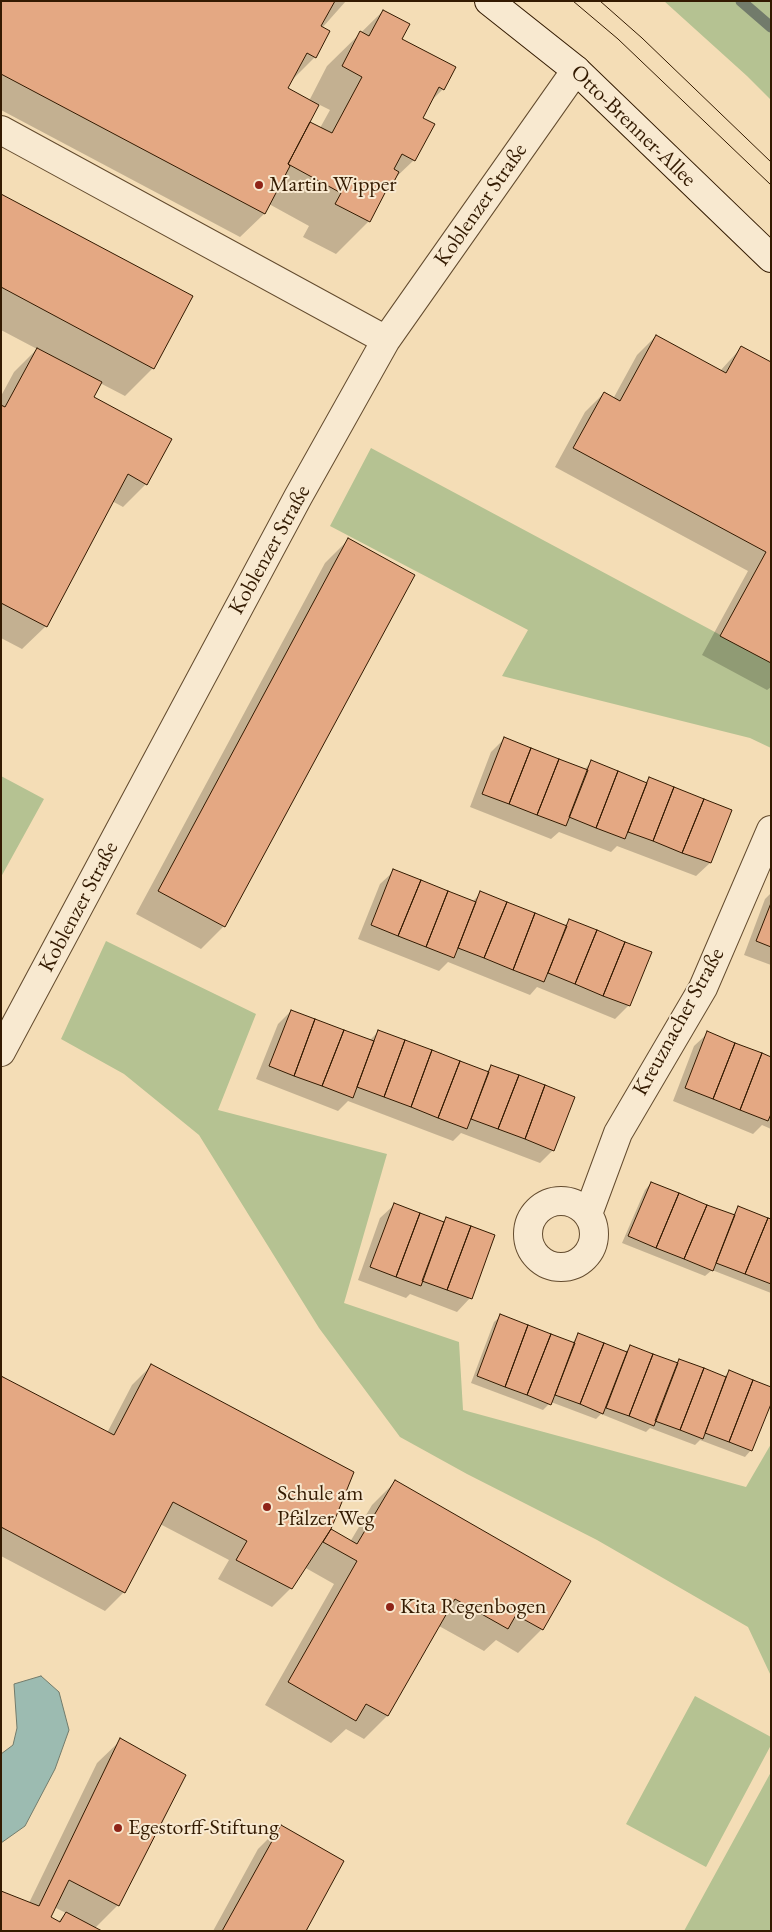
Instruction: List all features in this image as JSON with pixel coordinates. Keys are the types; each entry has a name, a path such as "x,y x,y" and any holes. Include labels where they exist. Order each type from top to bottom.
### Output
{"street":[{"name":"Otto-Brenner-Allee","path":"489,1 576,70 771,258"},
{"name":"Koblenzer Straße","path":"1,1052 289,514 386,340 576,70"},
{"path":"1,130 386,340"},
{"name":"Kreuznacher Straße","path":"588,1214 618,1133 703,988 771,830"}],"green space":[{"path":"664,1 771,1 771,100 747,76"},
{"path":"371,448 771,662 771,748 750,738 502,676 528,630 330,526"},
{"path":"1,776 44,799 1,877"},
{"path":"106,941 256,1014 218,1110 387,1154 344,1303 459,1342 463,1410 746,1487 771,1444 771,1676 748,1627 597,1540 467,1474 400,1437 319,1328 199,1135 124,1074 61,1039"},
{"path":"695,1696 771,1737 771,1745 706,1867 626,1824"},
{"path":"771,1772 771,1931 684,1931"}],"water":[{"path":"41,1676 59,1692 69,1730 55,1769 25,1826 1,1843 1,1754 13,1745 17,1728 14,1684"}],"building":[{"path":"1,1 335,1 321,26 330,31 316,58 307,53 288,88 319,105 288,164 290,166 265,214 1,74"},
{"path":"383,10 410,24 402,39 456,67 444,90 439,87 423,118 435,124 415,161 402,154 394,169 399,172 389,191 387,189 370,222 335,204 341,193 288,164 310,122 332,133 362,77 342,66 360,31 369,36"},
{"path":"1,194 193,296 154,369 1,287"},
{"path":"656,335 726,373 741,346 771,362 771,663 720,636 766,552 573,448 604,392 620,401"},
{"path":"37,348 102,382 94,397 172,439 147,485 128,474 47,627 1,603 1,405 5,407"},
{"path":"348,538 415,575 225,927 158,891"},
{"path":"504,737 531,748 509,804 482,794"},
{"path":"531,748 559,759 537,815 509,804"},
{"path":"559,759 588,770 566,826 537,815"},
{"path":"591,760 618,771 596,828 569,817"},
{"path":"618,771 647,783 625,839 596,828"},
{"path":"649,777 674,787 653,841 628,832"},
{"path":"674,787 704,799 682,853 653,841"},
{"path":"704,799 732,810 711,863 682,853"},
{"path":"393,869 421,880 398,936 371,925"},
{"path":"421,880 448,891 426,947 398,936"},
{"path":"448,891 476,902 454,958 426,947"},
{"path":"480,891 507,902 484,958 458,948"},
{"path":"507,902 535,913 513,970 484,958"},
{"path":"771,903 771,947 756,941"},
{"path":"535,913 567,926 544,982 513,970"},
{"path":"569,919 597,930 575,984 548,973"},
{"path":"597,930 625,942 603,996 575,984"},
{"path":"625,942 652,952 630,1006 603,996"},
{"path":"291,1010 315,1019 294,1076 269,1066"},
{"path":"315,1019 344,1030 322,1086 294,1076"},
{"path":"344,1030 374,1041 353,1098 322,1086"},
{"path":"378,1030 405,1040 384,1097 357,1087"},
{"path":"707,1031 735,1043 713,1099 685,1088"},
{"path":"405,1040 432,1050 411,1107 384,1097"},
{"path":"735,1043 762,1053 740,1110 713,1099"},
{"path":"432,1050 460,1061 438,1118 411,1107"},
{"path":"762,1053 771,1057 771,1114 768,1121 740,1110"},
{"path":"460,1061 489,1072 467,1129 438,1118"},
{"path":"491,1065 519,1075 498,1129 471,1119"},
{"path":"519,1075 545,1085 525,1139 498,1129"},
{"path":"545,1085 575,1097 554,1151 525,1139"},
{"path":"651,1182 679,1193 656,1248 628,1236"},
{"path":"679,1193 707,1205 684,1259 656,1248"},
{"path":"394,1203 420,1213 396,1277 370,1267"},
{"path":"707,1205 735,1215 713,1271 684,1259"},
{"path":"738,1206 768,1218 745,1274 716,1263"},
{"path":"420,1213 444,1222 421,1286 396,1277"},
{"path":"446,1217 471,1226 447,1290 422,1281"},
{"path":"768,1218 771,1219 771,1284 745,1274"},
{"path":"471,1226 495,1235 472,1299 447,1290"},
{"path":"500,1314 528,1325 505,1387 477,1376"},
{"path":"528,1325 551,1334 527,1395 505,1387"},
{"path":"578,1333 604,1343 580,1404 555,1395"},
{"path":"551,1334 575,1343 551,1405 527,1395"},
{"path":"604,1343 627,1352 603,1414 580,1404"},
{"path":"630,1345 653,1354 629,1416 606,1408"},
{"path":"653,1354 678,1363 654,1426 629,1416"},
{"path":"679,1359 704,1368 680,1430 655,1421"},
{"path":"151,1364 354,1472 331,1529 292,1589 236,1560 247,1541 173,1502 125,1593 1,1527 1,1376 114,1435"},
{"path":"704,1368 726,1377 703,1439 680,1430"},
{"path":"729,1370 753,1380 729,1442 705,1433"},
{"path":"753,1380 771,1387 771,1404 752,1451 729,1442"},
{"name":"Kita Regenbogen","path":"395,1480 571,1581 543,1630 516,1615 508,1629 455,1599 388,1716 366,1704 356,1721 288,1682 357,1561 323,1542 331,1529 357,1544"},
{"name":"Egestorff-Stiftung","path":"120,1738 186,1775 119,1906 69,1880 51,1917 60,1922 66,1912 102,1931 1,1931 1,1891 39,1906"},
{"name":"Egestorff-Stiftung","path":"281,1825 344,1861 306,1931 222,1931"}],"waterway":[{"path":"741,1 771,27"}],"tram line":[{"path":"573,1 618,39 771,185"},
{"path":"600,1 642,38 771,162"}],"place":[{"name":"Martin Wipper","path":"259,185"},
{"name":"Schule am Pfälzer Weg","path":"267,1507"},
{"name":"Kita Regenbogen","path":"390,1607"},
{"name":"Egestorff-Stiftung","path":"118,1828"}]}
